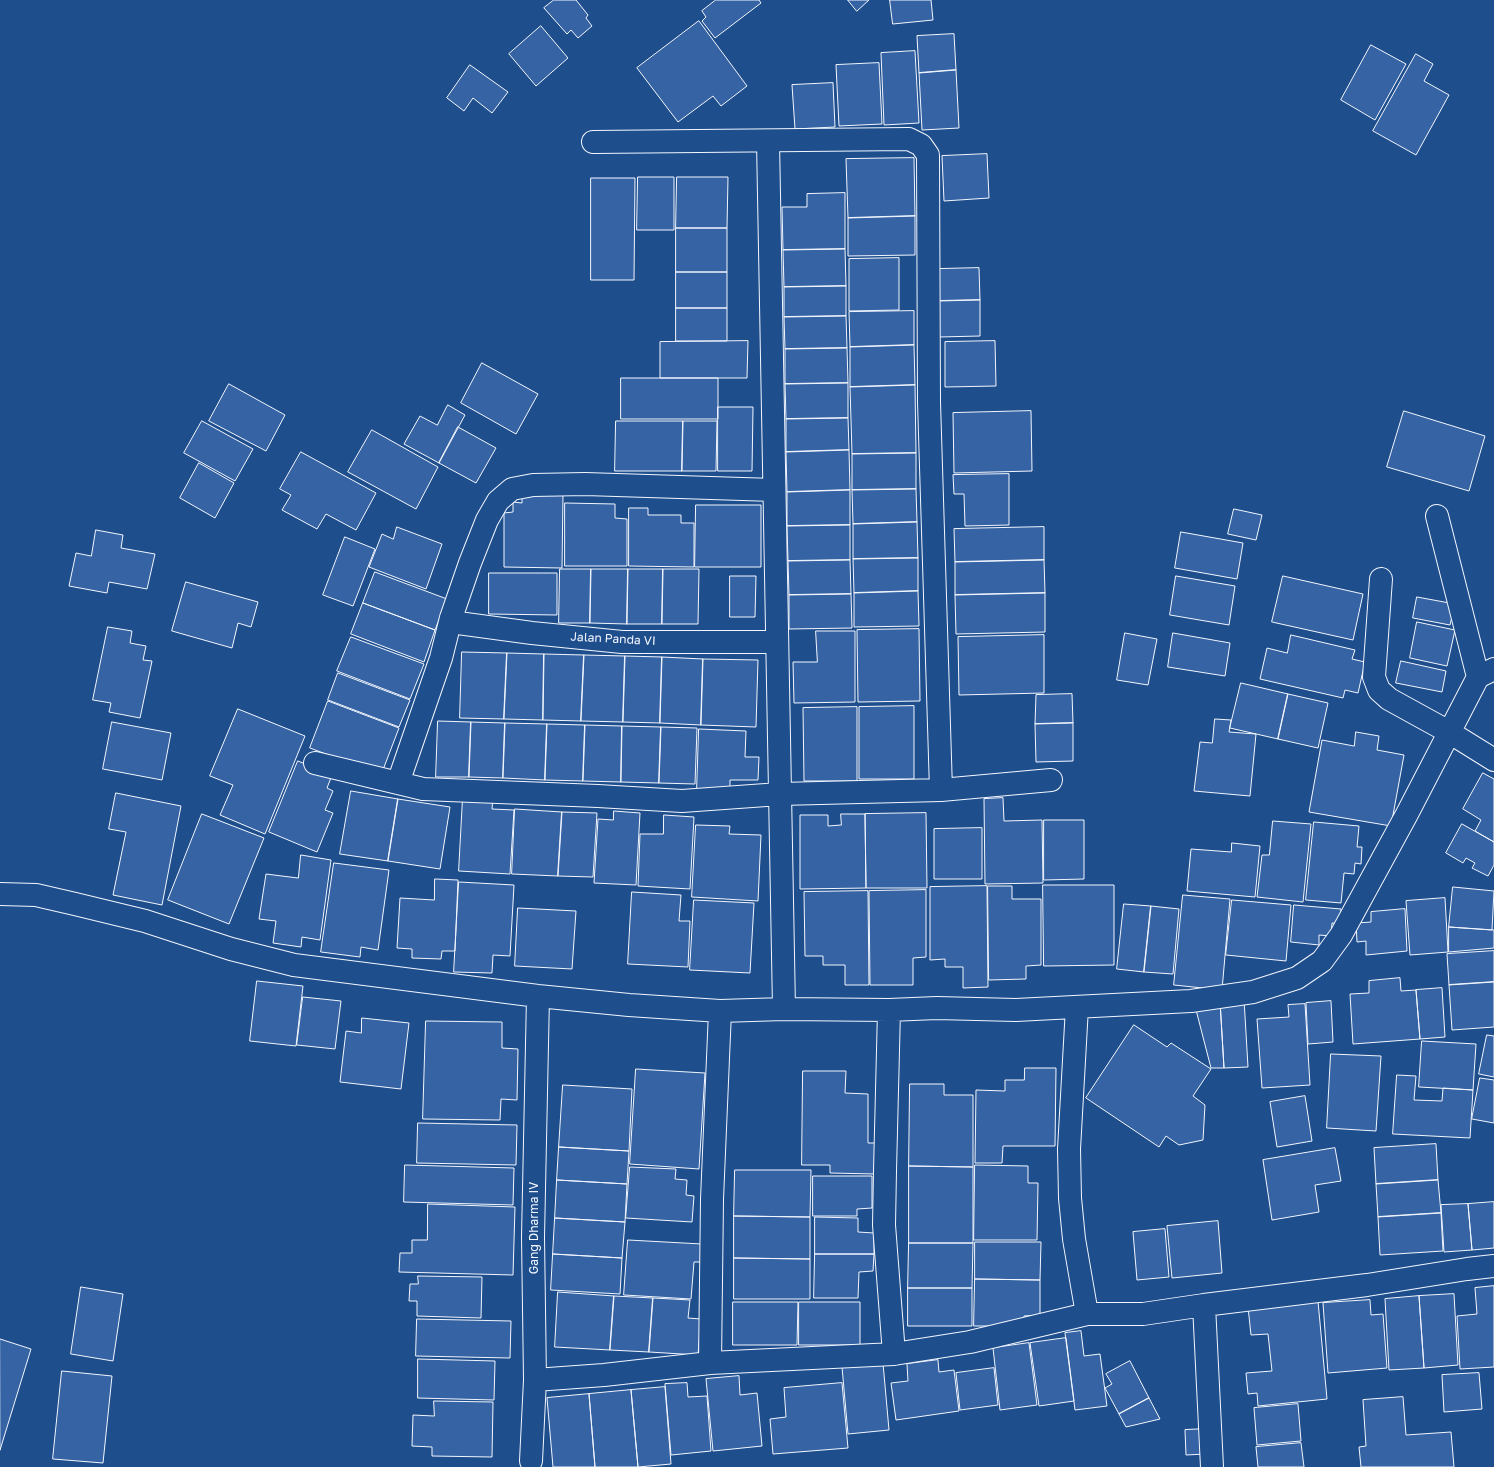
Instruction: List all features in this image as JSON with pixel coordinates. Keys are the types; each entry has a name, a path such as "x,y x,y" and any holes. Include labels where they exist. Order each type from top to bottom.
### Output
{"street":[{"path":"593,142 909,139 920,145 928,155 929,402 941,790"},
{"path":"768,141 784,1009"},
{"path":"398,783 441,658 451,618 487,520 498,501 512,489 533,485 584,484 774,490"},
{"path":"0,894 36,895 75,904 145,921 231,949 294,965 538,996 629,1005 720,1010 889,1010 937,1008 1016,1010 1191,1001 1253,992 1297,978 1322,961 1341,935 1407,814 1449,732 1486,673 1437,516"},
{"path":"1381,579 1374,677 1380,690 1389,699 1449,732 1494,760"},
{"name":"Jalan Panda VI","path":"451,618 458,623 532,633 622,642 777,642"},
{"path":"315,762 423,789 682,801 780,794 941,790 1051,780"},
{"name":"Gang Dharma IV","path":"531,1461 535,1380 533,1237 538,996"},
{"path":"1077,1007 1069,1149 1070,1198 1074,1239 1087,1314"},
{"path":"710,1363 712,1199 720,1010"},
{"path":"889,1010 884,1171 884,1225 894,1354"},
{"path":"535,1380 604,1375 710,1363 894,1354 970,1342 1087,1314 1143,1314 1367,1285 1494,1266"},
{"path":"1204,1305 1212,1467"}],"building":[{"path":"554,0 576,0 588,15 586,18 592,26 578,38 571,30 567,34 544,8"},
{"path":"716,0 759,0 761,3 715,38 702,21 706,17 702,11"},
{"path":"848,0 869,0 857,11"},
{"path":"890,0 931,0 933,20 893,24"},
{"path":"699,21 747,86 721,106 713,96 678,122 637,68"},
{"path":"541,26 568,58 536,86 509,54"},
{"path":"954,34 956,70 919,73 917,36"},
{"path":"1371,45 1406,64 1375,120 1341,100"},
{"path":"915,51 919,123 884,125 881,53"},
{"path":"1416,54 1433,64 1424,81 1449,95 1416,155 1373,131"},
{"path":"879,63 882,124 839,126 836,65"},
{"path":"470,65 508,92 492,113 473,98 464,111 447,98"},
{"path":"956,70 959,128 922,130 919,73"},
{"path":"833,83 835,127 795,129 792,85"},
{"path":"987,154 989,198 944,201 942,156"},
{"path":"914,158 915,216 848,218 846,159"},
{"path":"638,177 674,177 674,230 637,230"},
{"path":"677,177 728,177 727,228 676,228"},
{"path":"591,178 635,178 634,280 591,280"},
{"path":"845,193 845,249 783,250 782,207 807,207 807,194"},
{"path":"915,216 915,255 848,256 848,218"},
{"path":"676,228 727,228 727,272 676,272"},
{"path":"845,249 846,286 784,287 783,250"},
{"path":"899,258 899,310 849,311 849,259"},
{"path":"979,268 980,300 938,301 938,269"},
{"path":"676,272 727,272 727,308 676,308"},
{"path":"846,286 846,316 784,317 784,287"},
{"path":"980,300 980,336 939,337 938,301"},
{"path":"676,308 727,308 727,341 676,341"},
{"path":"914,311 914,345 850,347 849,312"},
{"path":"846,316 847,348 785,349 784,317"},
{"path":"748,341 747,378 660,378 660,342"},
{"path":"995,341 996,386 945,387 945,342"},
{"path":"914,345 915,385 850,387 850,347"},
{"path":"847,348 848,383 785,384 785,349"},
{"path":"482,363 538,394 516,434 461,403"},
{"path":"621,378 718,378 718,419 621,419"},
{"path":"848,383 848,418 786,419 785,384"},
{"path":"229,384 285,415 266,451 209,421"},
{"path":"915,385 916,453 852,454 850,387"},
{"path":"448,405 465,415 439,463 404,444 420,416 437,425"},
{"path":"718,407 753,407 752,471 718,471"},
{"path":"1031,411 1032,471 954,473 953,413"},
{"path":"1404,411 1485,436 1469,491 1387,467"},
{"path":"848,418 849,450 786,452 786,419"},
{"path":"202,421 253,449 235,481 184,453"},
{"path":"616,421 683,421 682,471 615,471"},
{"path":"683,421 717,421 716,471 682,471"},
{"path":"458,427 496,448 476,483 439,463"},
{"path":"372,430 438,467 416,509 348,472"},
{"path":"849,450 850,490 787,492 786,452"},
{"path":"301,452 376,493 356,530 326,514 317,529 282,510 291,495 280,489"},
{"path":"916,453 916,489 852,490 852,454"},
{"path":"199,463 234,483 215,518 180,498"},
{"path":"1009,474 1009,525 965,526 964,494 954,494 953,475"},
{"path":"916,489 917,522 853,524 852,490"},
{"path":"850,490 850,525 787,526 787,492"},
{"path":"563,494 562,568 504,567 504,513 513,512 513,502 522,503 522,495"},
{"path":"565,503 615,504 615,518 627,519 627,566 565,566"},
{"path":"696,505 761,505 761,567 695,567"},
{"path":"629,508 648,508 648,515 681,515 681,523 694,523 694,567 629,566"},
{"path":"1234,509 1262,515 1256,540 1228,534"},
{"path":"917,522 918,558 853,559 853,524"},
{"path":"850,525 850,560 788,561 787,526"},
{"path":"397,527 442,544 426,589 369,567 382,534 393,539"},
{"path":"1044,527 1044,560 955,562 954,529"},
{"path":"96,530 123,535 121,548 155,554 147,589 109,582 107,593 69,586 76,553 91,556"},
{"path":"1181,532 1243,543 1237,579 1175,568"},
{"path":"345,537 375,549 353,606 323,595"},
{"path":"918,558 918,591 854,593 853,559"},
{"path":"850,560 851,594 789,595 788,561"},
{"path":"1044,560 1045,593 955,595 955,562"},
{"path":"560,569 591,569 590,623 559,623"},
{"path":"591,569 628,569 627,624 590,623"},
{"path":"628,569 663,569 662,624 627,624"},
{"path":"663,569 699,569 698,624 662,624"},
{"path":"375,572 447,599 435,630 363,603"},
{"path":"489,573 557,573 557,615 489,614"},
{"path":"730,576 756,576 755,617 730,617"},
{"path":"1176,576 1235,586 1229,625 1170,615"},
{"path":"1283,576 1363,594 1353,640 1272,622"},
{"path":"186,582 258,602 251,627 238,623 232,648 172,631"},
{"path":"918,591 919,626 854,627 854,593"},
{"path":"1045,593 1045,632 956,634 955,595"},
{"path":"851,594 852,628 789,629 789,595"},
{"path":"1417,597 1455,604 1450,625 1413,618"},
{"path":"363,603 435,630 424,662 351,634"},
{"path":"1417,622 1455,630 1447,666 1410,658"},
{"path":"108,627 132,631 130,643 146,646 143,660 152,661 140,718 109,712 111,703 93,700"},
{"path":"919,629 920,701 858,702 857,630"},
{"path":"816,631 855,631 855,702 794,703 793,662 817,662"},
{"path":"1125,633 1157,639 1148,685 1117,680"},
{"path":"1173,633 1230,643 1225,676 1168,667"},
{"path":"1044,635 1044,693 959,695 958,637"},
{"path":"1291,635 1355,650 1352,659 1365,662 1358,693 1345,690 1343,698 1260,679 1267,648 1287,653"},
{"path":"351,637 424,664 410,699 337,671"},
{"path":"462,652 507,653 504,719 460,718"},
{"path":"507,653 544,654 543,720 504,719"},
{"path":"544,654 584,655 581,721 543,720"},
{"path":"584,655 625,656 623,722 581,721"},
{"path":"625,656 662,657 660,723 623,722"},
{"path":"662,657 703,659 701,725 660,723"},
{"path":"703,659 758,660 756,727 701,725"},
{"path":"1401,661 1446,671 1442,692 1396,683"},
{"path":"338,673 410,700 399,727 328,700"},
{"path":"1241,683 1288,694 1278,739 1230,728"},
{"path":"1072,694 1073,723 1035,724 1036,695"},
{"path":"1288,694 1328,703 1318,748 1278,739"},
{"path":"328,701 399,728 381,775 310,748"},
{"path":"914,706 914,779 859,779 859,707"},
{"path":"857,707 857,781 804,781 803,708"},
{"path":"238,709 305,736 265,834 220,815 233,785 210,776"},
{"path":"1215,719 1231,720 1229,732 1256,734 1250,796 1194,791 1200,742 1212,743"},
{"path":"438,721 471,722 469,777 436,777"},
{"path":"112,722 171,733 162,780 103,769"},
{"path":"471,722 505,723 503,778 469,777"},
{"path":"505,723 547,724 545,780 503,778"},
{"path":"1073,723 1073,761 1036,762 1035,724"},
{"path":"547,724 585,725 583,781 545,780"},
{"path":"585,725 622,726 621,782 583,781"},
{"path":"622,726 661,727 659,783 621,782"},
{"path":"661,727 697,728 695,784 659,783"},
{"path":"699,729 746,731 745,757 759,757 758,780 730,780 730,791 697,790"},
{"path":"1356,732 1379,736 1377,750 1404,755 1391,826 1309,812 1322,740 1354,746"},
{"path":"298,761 332,775 327,788 333,791 325,810 333,813 317,852 269,832"},
{"path":"1483,773 1494,779 1494,842 1475,831 1481,820 1463,809"},
{"path":"351,791 398,799 388,861 340,854"},
{"path":"116,793 181,806 162,905 113,895 126,832 109,829"},
{"path":"463,797 493,798 492,809 514,810 510,874 459,871"},
{"path":"1003,798 1004,821 1042,820 1043,883 985,884 984,799"},
{"path":"398,799 450,807 440,869 388,861"},
{"path":"515,809 562,812 558,876 512,874"},
{"path":"614,811 640,813 636,885 594,883 598,819 613,820"},
{"path":"562,812 597,813 593,877 558,876"},
{"path":"926,813 927,888 866,888 865,814"},
{"path":"202,814 264,838 229,924 168,900"},
{"path":"841,814 865,814 866,888 800,889 800,815 828,815 828,826 841,825"},
{"path":"664,815 694,817 690,889 638,886 640,834 663,834"},
{"path":"1044,820 1084,820 1084,879 1044,880"},
{"path":"1273,821 1311,824 1303,902 1257,897 1262,855 1269,855"},
{"path":"1314,822 1359,826 1357,847 1362,847 1361,864 1355,863 1354,874 1344,873 1341,903 1306,900"},
{"path":"1462,824 1494,842 1494,865 1488,876 1472,868 1475,863 1466,858 1463,863 1446,853"},
{"path":"696,825 730,826 729,834 761,835 758,901 692,897"},
{"path":"982,828 982,879 934,879 934,829"},
{"path":"1232,843 1260,846 1255,897 1187,891 1191,849 1231,852"},
{"path":"301,855 331,860 320,940 302,937 301,947 273,943 276,921 259,919 266,874 298,878"},
{"path":"334,863 389,870 378,950 361,947 360,957 321,952"},
{"path":"435,879 458,880 455,951 442,951 441,959 412,958 412,949 397,948 400,898 434,900"},
{"path":"459,882 514,885 510,956 493,955 492,973 454,972"},
{"path":"1043,885 1114,885 1114,965 1044,966"},
{"path":"987,886 988,987 963,988 963,967 945,967 945,959 930,960 930,887"},
{"path":"988,886 1012,886 1012,899 1041,899 1041,965 1026,966 1026,979 989,980"},
{"path":"1453,887 1494,891 1492,930 1449,927"},
{"path":"926,890 926,957 913,958 913,985 870,985 869,891"},
{"path":"868,891 869,985 845,985 845,965 823,965 823,956 805,956 804,892"},
{"path":"632,892 681,895 679,921 690,921 688,967 628,964"},
{"path":"1183,895 1230,899 1222,990 1174,985"},
{"path":"1445,898 1448,952 1410,955 1406,901"},
{"path":"694,900 754,903 750,973 690,970"},
{"path":"1232,900 1291,905 1286,961 1226,955"},
{"path":"1124,904 1151,906 1144,972 1117,969"},
{"path":"1294,905 1341,909 1340,924 1332,923 1331,936 1319,935 1319,945 1291,942"},
{"path":"1151,906 1179,909 1173,974 1144,972"},
{"path":"518,908 576,911 572,969 515,966"},
{"path":"1405,909 1407,951 1366,955 1366,941 1357,942 1356,923 1371,922 1371,912"},
{"path":"1449,927 1494,930 1494,948 1449,952"},
{"path":"1494,951 1494,982 1449,985 1447,954"},
{"path":"1400,978 1401,991 1416,990 1420,1039 1353,1044 1350,994 1369,993 1369,981"},
{"path":"257,981 303,986 296,1046 250,1041"},
{"path":"1494,982 1494,1027 1452,1030 1449,985"},
{"path":"1442,988 1445,1037 1420,1039 1416,990"},
{"path":"303,997 341,1001 335,1049 297,1045"},
{"path":"1244,999 1248,1067 1224,1068 1220,1001"},
{"path":"1220,1001 1224,1068 1211,1068 1194,1002"},
{"path":"1331,1001 1333,1042 1308,1044 1306,1003"},
{"path":"1305,1004 1310,1085 1262,1088 1257,1019 1289,1017 1288,1005"},
{"path":"362,1018 409,1023 401,1089 340,1082 346,1031 361,1033"},
{"path":"426,1021 502,1022 502,1048 518,1049 517,1100 501,1099 500,1120 423,1119"},
{"path":"1134,1025 1167,1047 1171,1043 1211,1069 1193,1096 1205,1105 1203,1140 1179,1145 1166,1136 1159,1147 1086,1098"},
{"path":"1487,1035 1494,1036 1494,1077 1479,1074"},
{"path":"1422,1041 1476,1044 1473,1090 1419,1087"},
{"path":"1331,1054 1381,1056 1376,1131 1327,1128"},
{"path":"1025,1068 1056,1068 1055,1146 1003,1146 1002,1163 975,1163 976,1090 1005,1091 1005,1080 1024,1080"},
{"path":"636,1069 705,1073 699,1169 630,1164"},
{"path":"803,1071 846,1071 845,1093 868,1094 868,1143 877,1143 876,1174 830,1173 830,1165 802,1165"},
{"path":"1397,1075 1416,1076 1414,1100 1442,1101 1443,1088 1473,1090 1470,1138 1393,1134"},
{"path":"1480,1078 1494,1080 1494,1123 1472,1119"},
{"path":"910,1084 944,1084 944,1095 973,1095 973,1167 909,1166"},
{"path":"563,1085 632,1089 629,1151 559,1147"},
{"path":"1305,1096 1312,1141 1277,1147 1270,1102"},
{"path":"418,1123 517,1125 516,1165 417,1163"},
{"path":"1436,1144 1438,1180 1376,1184 1374,1148"},
{"path":"559,1147 629,1151 627,1184 557,1180"},
{"path":"1335,1148 1341,1181 1315,1185 1319,1212 1272,1220 1263,1160"},
{"path":"405,1165 514,1168 513,1205 404,1202"},
{"path":"975,1165 1028,1166 1028,1183 1038,1183 1037,1240 974,1240"},
{"path":"909,1166 973,1167 973,1243 909,1243"},
{"path":"630,1167 676,1169 675,1179 687,1180 686,1195 694,1196 692,1222 626,1218"},
{"path":"735,1170 811,1170 810,1217 734,1216"},
{"path":"813,1176 872,1176 872,1208 857,1209 857,1216 813,1216"},
{"path":"557,1180 627,1184 625,1222 555,1218"},
{"path":"1438,1180 1441,1213 1378,1217 1376,1184"},
{"path":"1494,1202 1494,1248 1472,1250 1468,1204"},
{"path":"428,1204 515,1207 513,1275 399,1272 400,1253 412,1253 412,1240 427,1240"},
{"path":"1468,1204 1472,1250 1444,1252 1441,1205"},
{"path":"1441,1213 1443,1251 1380,1255 1378,1217"},
{"path":"734,1216 810,1217 810,1259 734,1258"},
{"path":"815,1217 858,1218 858,1232 874,1233 874,1254 815,1254"},
{"path":"555,1218 625,1222 622,1258 553,1254"},
{"path":"1218,1221 1222,1273 1172,1278 1167,1226"},
{"path":"1165,1229 1169,1277 1137,1280 1133,1232"},
{"path":"628,1240 702,1244 701,1262 694,1262 691,1299 624,1295"},
{"path":"975,1242 1041,1242 1040,1280 975,1279"},
{"path":"909,1243 973,1243 972,1288 908,1288"},
{"path":"553,1254 622,1258 620,1294 551,1290"},
{"path":"815,1254 874,1254 873,1271 859,1272 858,1298 814,1298"},
{"path":"734,1258 810,1259 810,1299 734,1299"},
{"path":"418,1276 482,1277 481,1318 417,1316 417,1301 409,1301 410,1284 418,1284"},
{"path":"975,1279 1040,1280 1040,1315 1024,1316 1025,1326 974,1326"},
{"path":"1494,1286 1494,1367 1460,1369 1457,1316 1477,1314 1475,1288"},
{"path":"81,1287 123,1294 113,1361 71,1354"},
{"path":"908,1288 972,1288 972,1326 908,1326"},
{"path":"558,1292 614,1296 610,1350 555,1347"},
{"path":"1454,1294 1458,1365 1424,1368 1419,1296"},
{"path":"614,1296 653,1298 649,1352 610,1350"},
{"path":"1419,1296 1424,1368 1389,1370 1385,1299"},
{"path":"653,1298 690,1300 688,1318 701,1319 698,1355 649,1352"},
{"path":"1370,1300 1371,1315 1383,1314 1387,1368 1328,1373 1323,1303"},
{"path":"1318,1301 1327,1399 1258,1406 1257,1393 1248,1394 1246,1373 1272,1371 1268,1334 1251,1335 1248,1307"},
{"path":"733,1302 798,1302 797,1345 733,1345"},
{"path":"799,1302 860,1302 860,1345 799,1345"},
{"path":"417,1319 511,1321 510,1358 416,1356"},
{"path":"1081,1331 1084,1356 1100,1354 1107,1406 1075,1410 1065,1333"},
{"path":"1066,1338 1074,1401 1039,1406 1030,1343"},
{"path":"0,1339 31,1349 0,1450"},
{"path":"1029,1343 1037,1405 1000,1410 993,1348"},
{"path":"418,1359 495,1361 494,1400 418,1398"},
{"path":"938,1360 939,1372 954,1370 959,1411 896,1420 891,1383 908,1381 907,1364"},
{"path":"1130,1361 1149,1398 1119,1414 1105,1388 1112,1384 1106,1374"},
{"path":"883,1363 889,1430 848,1434 842,1367"},
{"path":"994,1368 998,1405 960,1410 956,1373"},
{"path":"62,1371 112,1376 103,1463 53,1459"},
{"path":"1479,1373 1482,1409 1444,1412 1442,1375"},
{"path":"739,1376 740,1395 757,1393 762,1446 713,1451 706,1379"},
{"path":"687,1383 688,1397 707,1396 711,1451 671,1455 665,1384"},
{"path":"842,1383 848,1448 773,1454 770,1419 786,1417 784,1388"},
{"path":"665,1387 671,1464 638,1467 631,1390"},
{"path":"631,1390 638,1467 595,1467 589,1394"},
{"path":"589,1394 595,1467 553,1467 547,1398"},
{"path":"1403,1397 1406,1435 1451,1432 1454,1467 1361,1467 1359,1447 1366,1446 1363,1400"},
{"path":"1149,1398 1160,1419 1126,1427 1119,1414"},
{"path":"434,1401 493,1402 492,1457 432,1456 432,1447 412,1446 413,1415 434,1416"},
{"path":"1298,1404 1301,1441 1257,1445 1254,1408"},
{"path":"1205,1429 1206,1454 1186,1455 1185,1430"},
{"path":"1301,1443 1304,1467 1258,1467 1256,1447"}]}
